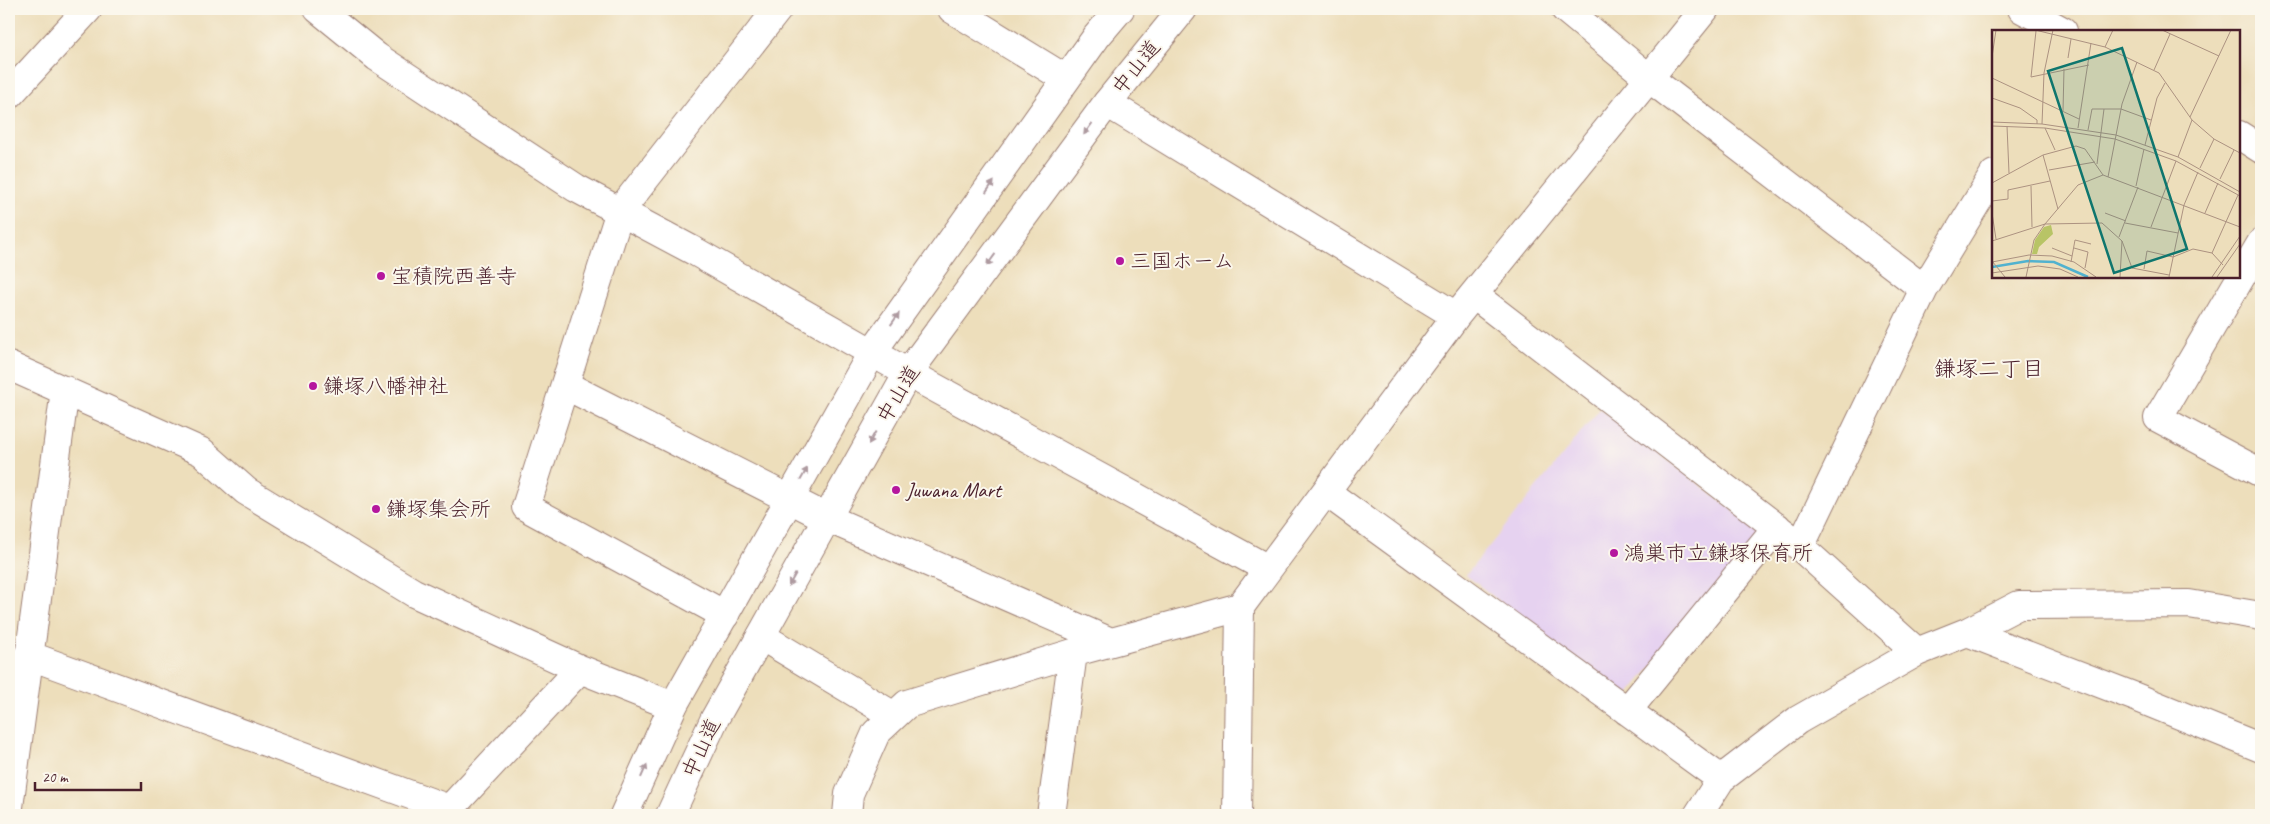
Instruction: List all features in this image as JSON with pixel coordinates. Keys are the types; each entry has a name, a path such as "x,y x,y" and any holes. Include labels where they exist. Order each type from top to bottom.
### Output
{"main road":[{"path":"9,95 88,9"},
{"path":"318,9 377,57 576,188 873,351 908,373 1268,569"},
{"path":"724,615 526,508 620,211 778,9"},
{"path":"952,9 1066,79"},
{"name":"中山道","path":"624,815 673,706 873,351 1066,79 1120,9"},
{"name":"中山道","path":"670,815 714,718 908,373 1107,103 1183,9"},
{"path":"1565,9 1649,78 1924,289"},
{"path":"1237,815 1240,608 1456,316 1705,9"},
{"path":"2022,9 2061,30"},
{"path":"1107,103 1456,316"},
{"path":"2240,137 2261,149"},
{"path":"1800,547 1924,289 1992,177"},
{"path":"2261,243 2158,418 2261,473"},
{"path":"1474,295 1800,547 1917,652"},
{"path":"9,366 202,452 246,491 414,593 580,669 673,706"},
{"path":"565,385 827,518 1111,642"},
{"path":"9,807 65,390"},
{"path":"1326,492 1721,779"},
{"path":"1627,711 1776,528"},
{"path":"1698,815 1721,779 1798,720 1917,652 1967,632 2019,605 2189,604 2261,616"},
{"path":"847,815 849,794 876,733 907,704 1111,642 1240,608"},
{"path":"1967,632 2261,748"},
{"path":"761,636 894,716"},
{"path":"1051,815 1073,653"},
{"path":"28,655 446,812 580,669"}],"shaded area":[{"name":"鴻巣市立鎌塚保育所","path":"1600,409 1762,532 1624,700 1466,575"}],"place":[{"name":"三国ホーム","path":"1120,261"},
{"name":"宝積院西善寺","path":"381,276"},
{"name":"鎌塚八幡神社","path":"313,386"},
{"name":"Juwana Mart","path":"896,490"},
{"name":"鎌塚集会所","path":"376,509"},
{"name":"鴻巣市立鎌塚保育所","path":"1614,553"}],"district":[{"name":"鎌塚二丁目","path":"1989,369"}]}
